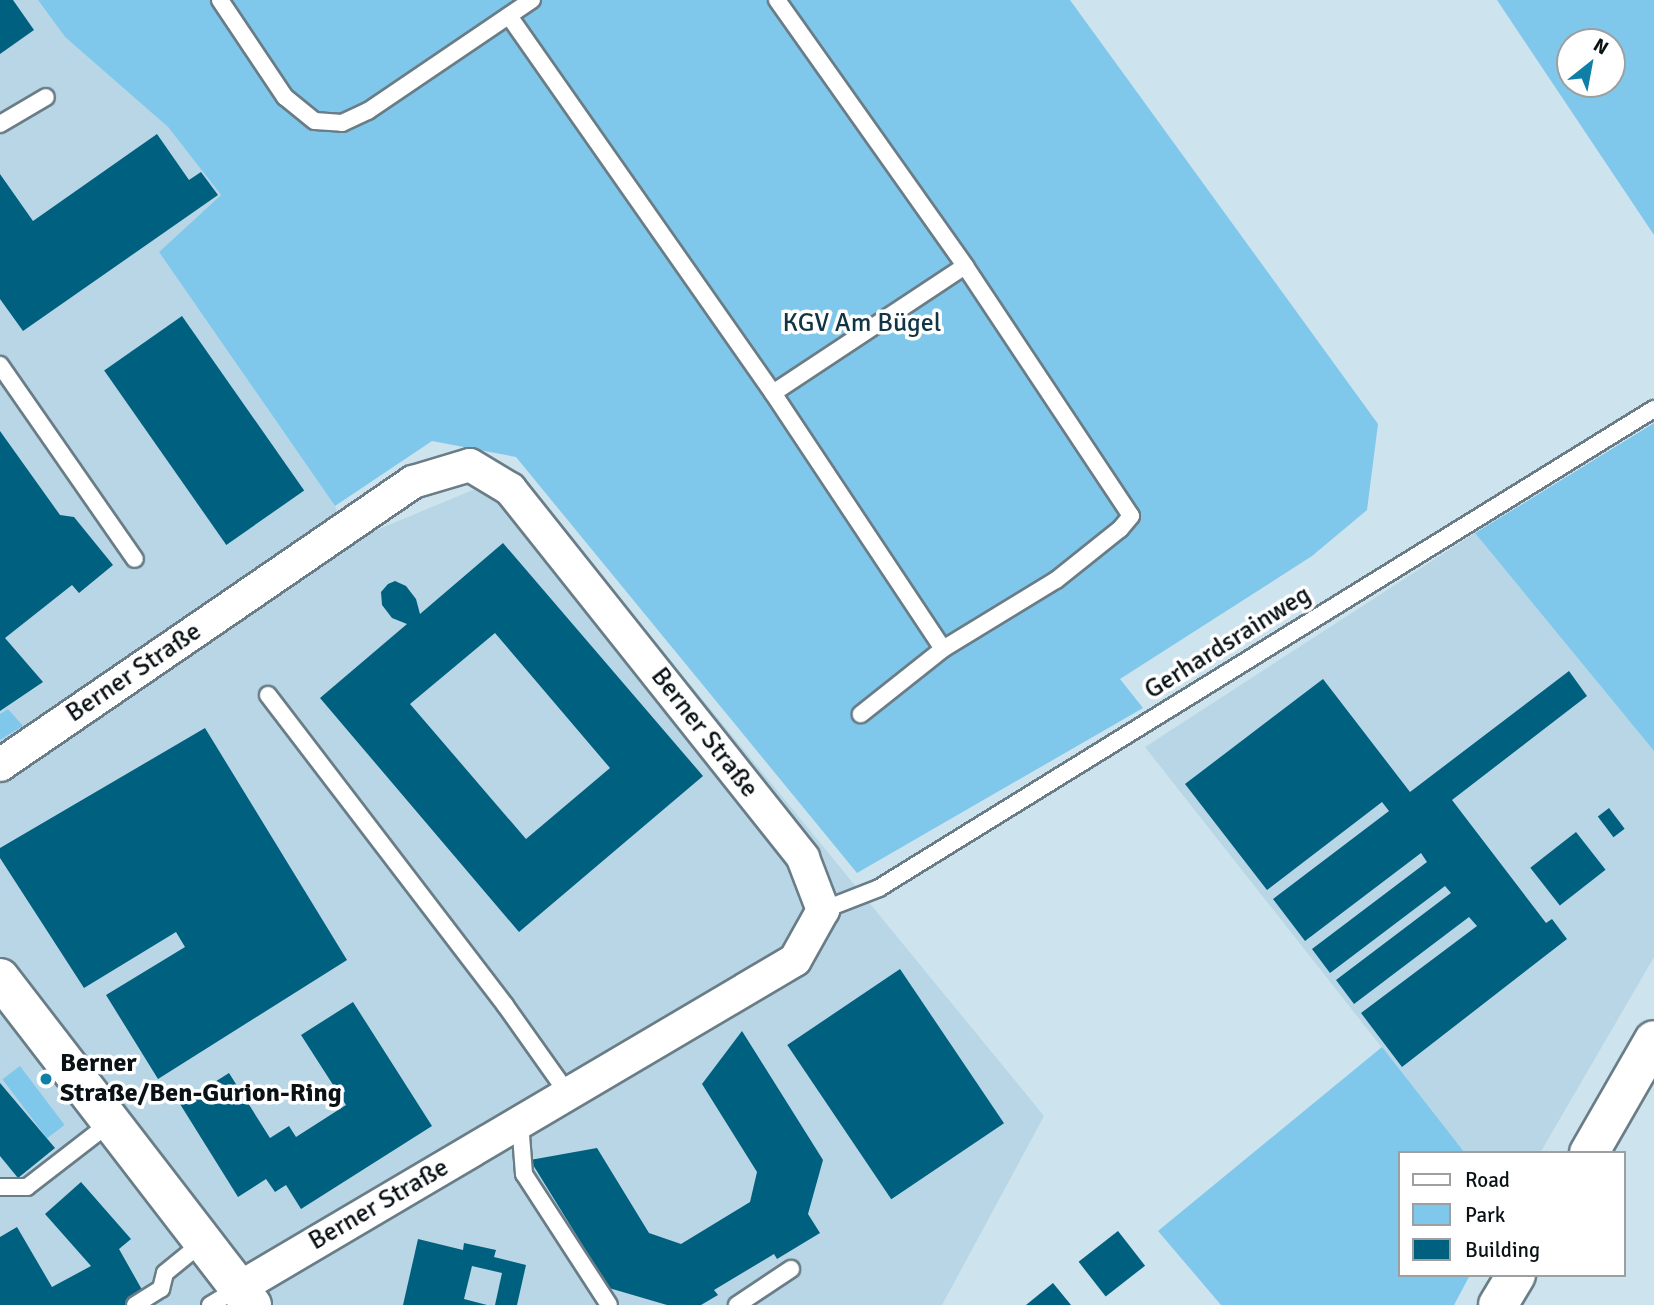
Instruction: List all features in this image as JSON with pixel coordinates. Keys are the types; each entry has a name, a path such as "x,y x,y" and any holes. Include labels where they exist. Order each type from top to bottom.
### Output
{"street":[{"name":"Berner Straße","path":"0,765 413,482 470,465 510,489 778,826 803,858 823,910 795,960 520,1122 234,1299 204,1242 0,978"},
{"path":"1590,1151 1654,1040"},
{"path":"1498,1305 1515,1277"}],"lane":[{"path":"220,0 285,97 316,121 342,123 369,111 532,0"},
{"path":"777,0 965,266 1132,516 1120,529 1056,580 943,649 861,714"},
{"path":"509,16 773,393 943,649"},
{"path":"0,124 46,97"},
{"path":"773,393 965,266"},
{"path":"0,365 135,559"},
{"name":"Gerhardsrainweg","path":"823,910 879,888 1147,714 1654,409"},
{"path":"268,695 505,1005 568,1094"},
{"path":"0,1187 27,1187 111,1122"},
{"path":"520,1122 524,1174 609,1305"},
{"path":"135,1305 161,1289 165,1273 204,1242"},
{"path":"737,1305 791,1269"}],"shaded area":[{"path":"0,0 38,0 65,37 168,127 221,195 159,252 335,506 348,542 516,472 1044,1116 942,1305 0,1305"},
{"path":"1475,533 1654,751 1654,957 1541,1151 1463,1151 1145,747"}],"green space":[{"name":"KGV Am Bügel","path":"38,0 1070,0 1378,424 1367,510 1312,556 1120,679 1143,708 857,873 516,457 432,441 335,506 159,252 221,195 168,127 65,37"},
{"path":"1497,0 1654,0 1654,235 1562,98 1626,98 1626,28 1556,28 1556,88"},
{"path":"1654,423 1654,751 1475,533"},
{"path":"8,709 23,726 0,740 0,714"},
{"path":"1382,1047 1463,1151 1398,1151 1398,1277 1469,1277 1454,1305 1221,1305 1158,1231"},
{"path":"20,1066 65,1125 47,1138 2,1079"}],"building":[{"path":"0,0 13,0 34,30 0,54"},
{"path":"157,134 189,180 201,172 218,195 23,331 0,299 0,174 33,221"},
{"path":"182,316 304,490 226,545 104,370"},
{"path":"0,431 60,515 74,517 113,565 79,593 72,585 5,638 43,682 0,711"},
{"path":"503,543 703,776 519,932 320,698 407,624 392,618 382,605 381,592 388,584 395,581 406,586 416,599 420,614","holes":["495,633 610,768 526,839 410,704"]},
{"path":"1569,671 1587,696 1452,800 1546,923 1552,919 1567,939 1402,1067 1361,1013 1477,926 1469,917 1354,1004 1336,980 1451,893 1445,886 1330,973 1312,949 1427,862 1421,853 1305,941 1273,899 1389,811 1382,802 1267,890 1185,784 1323,679 1410,792"},
{"path":"205,728 347,960 158,1079 106,995 185,947 176,932 84,988 0,858 0,848"},
{"path":"1609,808 1625,829 1613,837 1598,816"},
{"path":"1576,832 1606,870 1560,906 1530,868"},
{"path":"900,969 1004,1123 891,1199 787,1045"},
{"path":"353,1002 432,1126 301,1209 286,1185 275,1192 266,1179 238,1197 180,1104 229,1073 270,1138 289,1126 296,1137 346,1105 301,1035"},
{"path":"742,1031 823,1160 808,1214 820,1233 777,1259 774,1254 714,1290 718,1295 701,1305 667,1305 609,1288 530,1160 597,1148 649,1233 681,1244 750,1202 757,1172 702,1084"},
{"path":"0,1083 55,1148 18,1178 0,1156"},
{"path":"81,1182 131,1239 119,1249 145,1295 128,1305 0,1305 0,1237 17,1227 52,1287 91,1266 45,1214"},
{"path":"1118,1231 1145,1266 1106,1296 1079,1262"},
{"path":"418,1239 463,1250 464,1243 496,1250 494,1257 526,1265 517,1305 495,1305 502,1273 472,1266 464,1299 487,1305 403,1305"},
{"path":"1053,1283 1071,1305 1026,1305"}],"place":[{"name":"Berner Straße/Ben-Gurion-Ring","path":"46,1079"}]}
